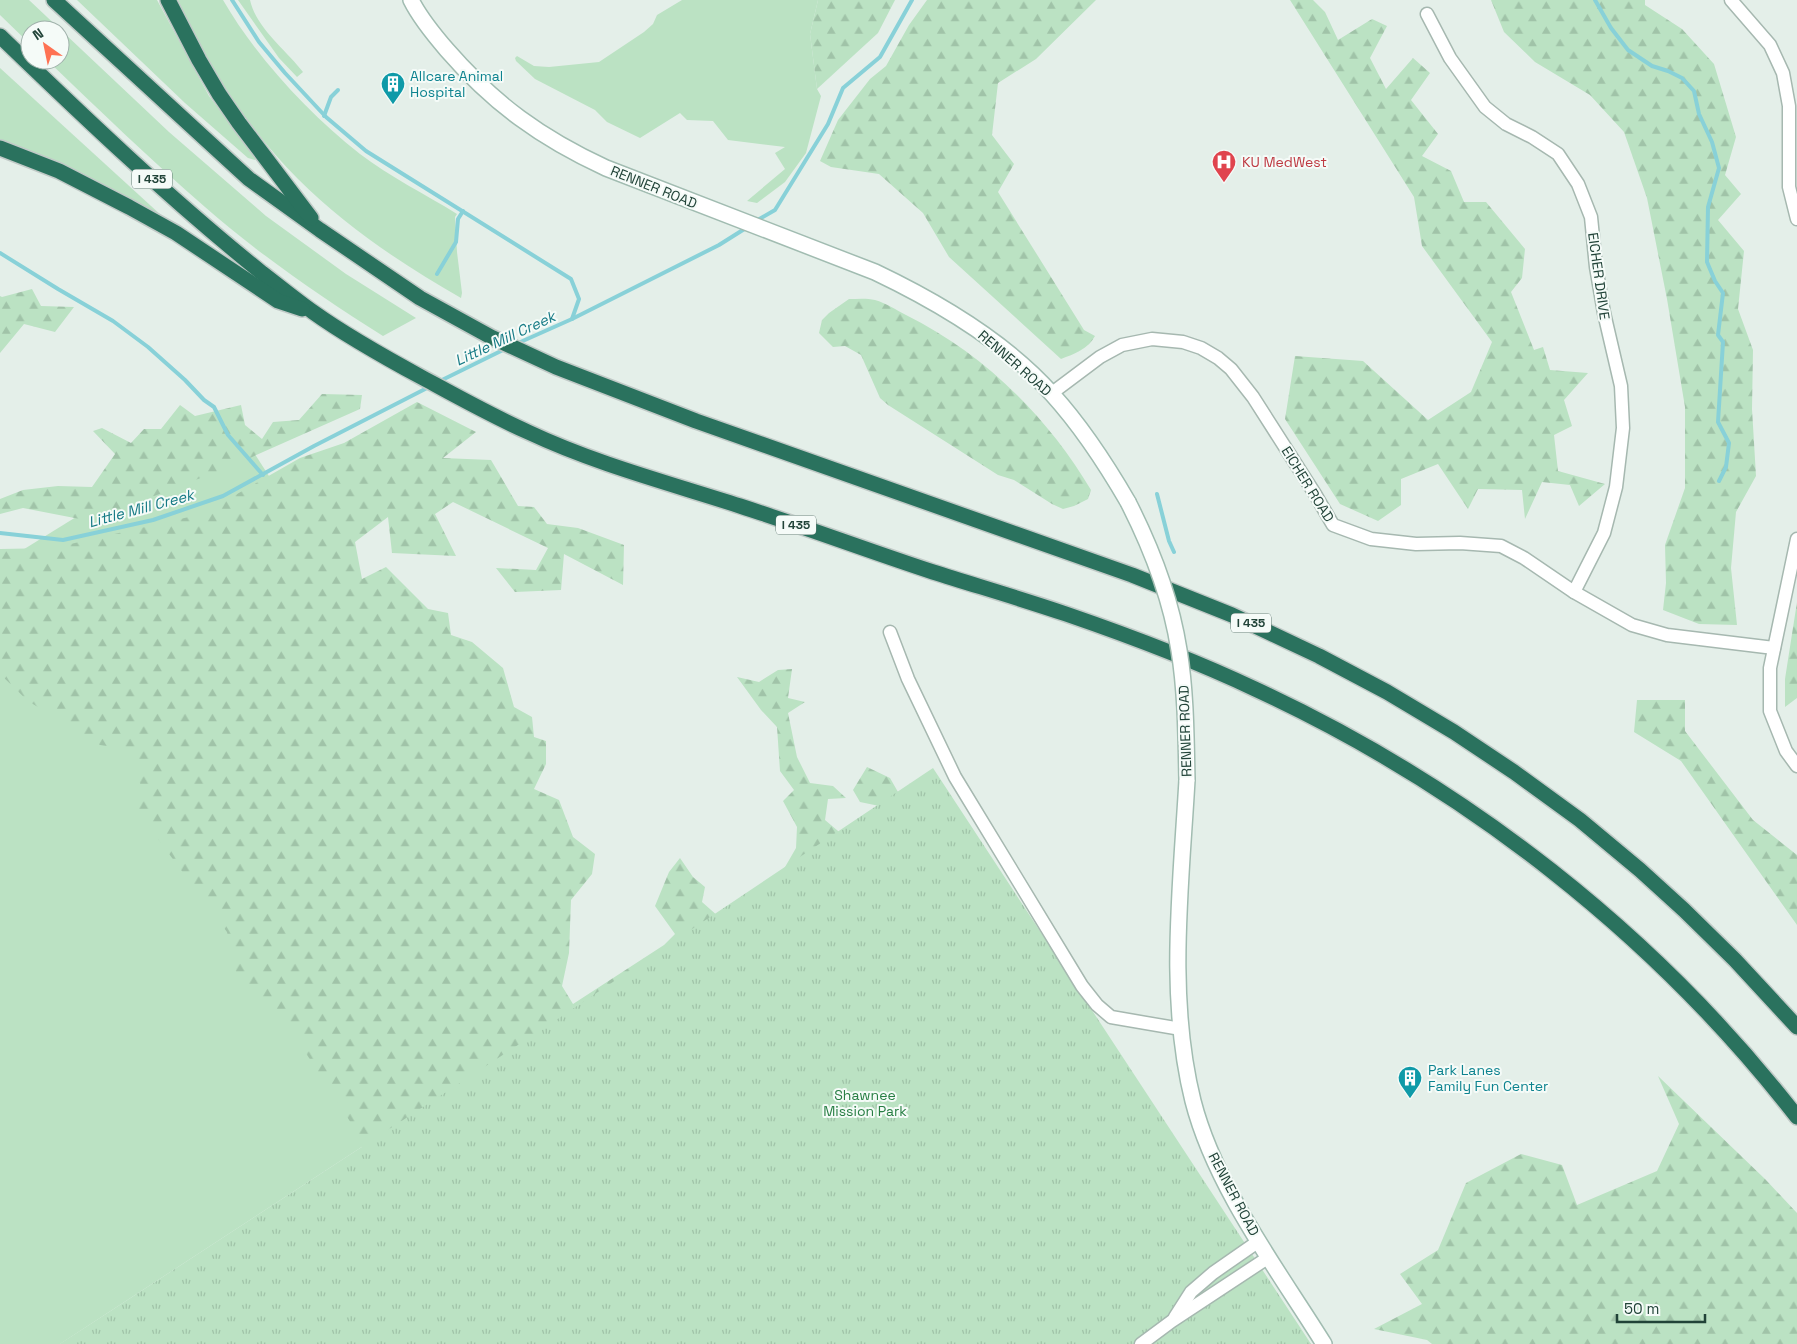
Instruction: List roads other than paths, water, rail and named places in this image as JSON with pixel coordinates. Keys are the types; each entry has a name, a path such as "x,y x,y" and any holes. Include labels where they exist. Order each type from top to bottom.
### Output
{"highway":[{"name":"I 435","path":"54,0 249,179 420,298 491,337 556,367 696,421 1132,576 1232,614 1319,656 1387,692 1454,732 1514,772 1580,820 1684,910 1735,960 1797,1027"},
{"path":"168,0 219,94 320,230"},
{"name":"I 435","path":"0,36 78,111 182,206 312,312 344,333 421,377 532,434 608,464 1134,638 1256,689 1310,716 1416,775 1459,803 1555,873 1626,934 1680,986 1756,1067 1797,1116"},
{"path":"0,148 90,186 176,233 278,301 312,312"}],"main road":[{"name":"RENNER ROAD","path":"411,0 456,60 486,91 513,114 543,135 576,154 901,285 949,311 986,336 1022,364 1052,393 1107,465 1145,536 1158,569 1179,649 1185,695 1187,780 1178,954 1181,1028 1193,1102 1216,1163 1230,1193 1324,1344"}],"street":[{"path":"1731,0 1770,45 1783,72 1789,106 1789,187 1797,219"},
{"name":"EICHER DRIVE","path":"1427,14 1450,58 1486,108 1506,124 1532,137 1558,154 1578,184 1591,217 1596,267 1604,313 1621,386 1623,428 1616,487 1604,533 1574,592"},
{"name":"EICHER ROAD","path":"1052,393 1100,357 1122,345 1152,338 1183,342 1201,348 1218,358 1231,369 1253,397 1316,494 1333,525 1371,539 1416,544 1460,543 1501,546 1524,558 1574,592 1632,625 1667,636 1774,648"},
{"path":"1797,539 1770,668 1770,711 1786,751 1797,766"},
{"path":"890,632 908,679 955,777 1082,986 1097,1006 1110,1017 1181,1028"},
{"path":"1172,1321 1191,1292 1213,1273 1259,1241"},
{"path":"1141,1344 1172,1321 1269,1257"}],"waterway":[{"path":"232,0 259,42 285,73 326,117 366,151 571,279 579,299 572,319"},
{"name":"Little Mill Creek","path":"756,221 775,210 828,124 843,88 880,57 912,0"},
{"path":"1595,0 1611,28 1628,50 1652,66 1682,78 1694,91 1699,114 1712,142 1719,168 1708,207 1707,262 1715,281 1723,293 1718,335 1723,342 1718,422 1729,443 1726,467 1719,481"},
{"path":"324,116 331,97 338,90"},
{"path":"437,274 456,242 458,219 463,211"},
{"name":"Little Mill Creek","path":"516,344 572,319 719,245 746,228"},
{"path":"0,253 113,321 148,347 204,400 214,407 228,435 263,475"},
{"name":"Little Mill Creek","path":"440,381 505,349"},
{"name":"Little Mill Creek","path":"0,533 63,540 153,520 223,496 314,446 429,387"},
{"path":"1157,494 1169,541 1174,552"}],"place":[{"name":"Allcare Animal Hospital","path":"393,105"},
{"name":"KU MedWest","path":"1224,183"},
{"name":"Park Lanes Family Fun Center","path":"1410,1099"}],"park label":[{"name":"Shawnee Mission Park","path":"865,1104"}]}
